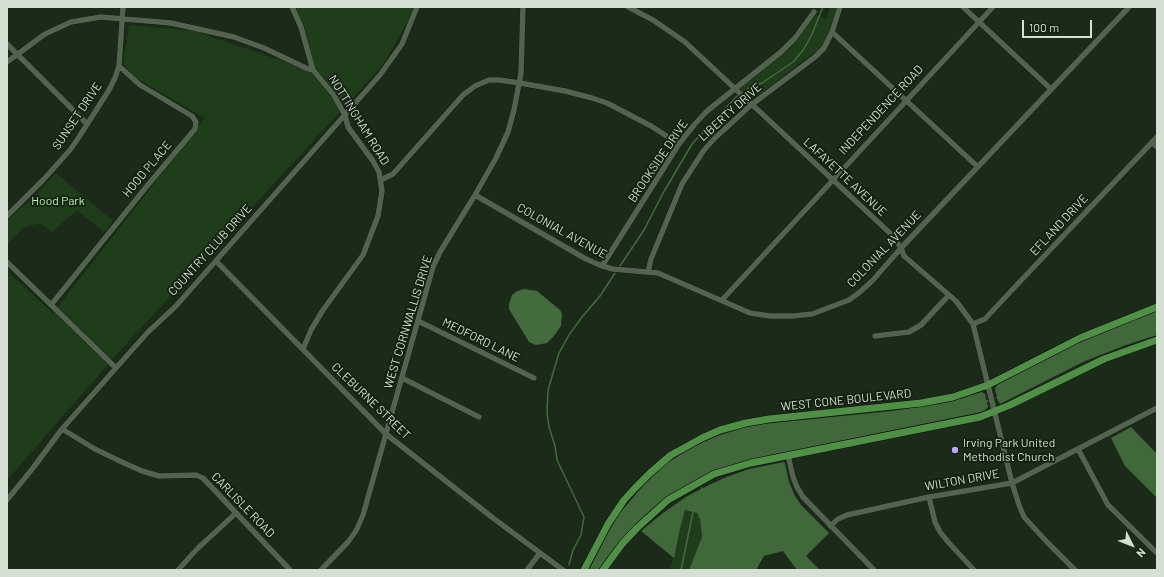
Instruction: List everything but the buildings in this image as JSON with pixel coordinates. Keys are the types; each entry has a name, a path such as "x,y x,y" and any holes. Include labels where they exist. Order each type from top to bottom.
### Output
{"main road":[{"name":"WEST CONE BOULEVARD","path":"584,570 608,524 624,500 650,472 666,460 702,438 720,430 769,419 921,403 953,397 988,385 1080,338 1157,307"},
{"path":"603,570 622,544 668,500 714,474 732,468 788,456 980,417 995,412 1104,358 1157,340"}],"street":[{"name":"SUNSET DRIVE","path":"7,216 44,179 70,150 109,90 115,78 118,66 123,7"},
{"name":"NOTTINGHAM ROAD","path":"292,7 301,27 313,70 333,94 345,115 348,126 373,161 379,172 381,180 381,202 378,216 363,255 323,310 311,330 303,349"},
{"name":"COUNTRY CLUB DRIVE","path":"7,500 62,429 148,332 176,306 345,115 393,58 402,44 417,7"},
{"name":"WEST CORNWALLIS DRIVE","path":"321,570 343,548 359,525 366,508 430,275 436,260 496,158 508,132 520,82 523,7"},
{"name":"LAFAYETTE AVENUE","path":"628,7 652,20 686,42 751,105 892,235 901,248 904,256 956,301 973,324 1012,482 1024,517 1075,570"},
{"name":"LIBERTY DRIVE","path":"648,272 651,259 682,184 692,167 715,138 751,105 815,57 824,48 832,32 840,7"},
{"path":"964,7 1051,90"},
{"name":"INDEPENDENCE ROAD","path":"722,300 993,7"},
{"name":"COLONIAL AVENUE","path":"475,196 586,259 602,266 613,269 658,273 750,313 770,316 812,314 849,300 873,280 901,248 1128,7"},
{"name":"BROOKSIDE DRIVE","path":"602,266 679,144 707,111 781,52 795,38 814,12"},
{"path":"7,62 45,34 71,22 101,17 176,24 234,38 258,45 313,70"},
{"path":"832,32 978,167"},
{"path":"7,44 87,124"},
{"name":"HOOD PLACE","path":"51,306 147,186 195,129 196,122 192,116 140,85 118,66"},
{"path":"381,180 393,174 463,95 481,82 489,80 520,82 565,91 607,103 651,126 679,144"},
{"name":"EFLAND DRIVE","path":"973,324 984,319 1001,302 1157,136"},
{"path":"1152,142 1157,147"},
{"name":"CLEBURNE STREET","path":"216,261 386,434 563,570"},
{"path":"7,262 116,368"},
{"path":"875,336 909,332 921,325 948,294"},
{"name":"MEDFORD LANE","path":"418,320 534,378"},
{"path":"402,378 479,417"},
{"name":"WILTON DRIVE","path":"830,526 838,519 847,515 929,497 1012,482 1157,408"},
{"name":"CARLISLE ROAD","path":"62,429 95,449 124,464 142,471 159,476 196,474 203,478 290,570"},
{"path":"1078,449 1108,505 1157,553"},
{"path":"788,456 797,487 803,497 874,570"},
{"path":"929,497 935,522 940,532 974,570"},
{"path":"178,570 197,549 236,513"},
{"path":"527,570 540,553"}],"green space":[{"path":"295,7 414,7 414,10 383,65 119,352 7,480 7,271 53,313 205,118 134,77 123,63 129,25 195,31 309,70 310,50"},
{"path":"830,7 839,7 826,41 819,49 752,100 740,89 789,49 816,14 826,19"},
{"name":"Hood Park","path":"56,173 113,221 104,232 77,210 52,232 40,223 23,228 7,244 7,221 33,198"},
{"path":"685,510 697,513 700,519 702,537 689,570 670,570"}],"shaded area":[{"path":"524,289 537,291 560,310 562,314 561,326 547,343 536,345 529,342 509,309 512,295 517,291"},
{"path":"1157,311 1157,335 1085,361 1000,404 998,401 995,389 997,385 1074,345"},
{"path":"982,392 985,394 988,407 981,412 756,458 725,467 700,478 654,507 617,544 598,570 589,570 620,513 642,487 664,465 693,447 717,436 763,424 892,411 950,402"},
{"path":"1131,427 1157,454 1157,498 1125,466 1111,438"},
{"path":"784,462 789,482 795,496 801,505 829,533 806,556 820,570 797,570 783,551 764,556 756,570 689,570 702,537 700,519 697,513 685,510 674,558 641,531 686,497 707,486 749,469"}],"waterway":[{"path":"744,92 750,87 762,83 793,62 804,49 823,7"},
{"path":"620,266 644,230 662,195 692,144 737,96"},
{"path":"569,565 573,550 581,535 584,517 557,460 547,412 548,390 559,353 569,335 600,296 615,273"},
{"path":"997,398 1098,341 1157,318"},
{"path":"706,473 708,463 722,445 744,437 770,432 926,416 988,401"},
{"path":"681,570 693,512 702,488"}],"place":[{"name":"Irving Park United Methodist Church","path":"955,450"}]}
